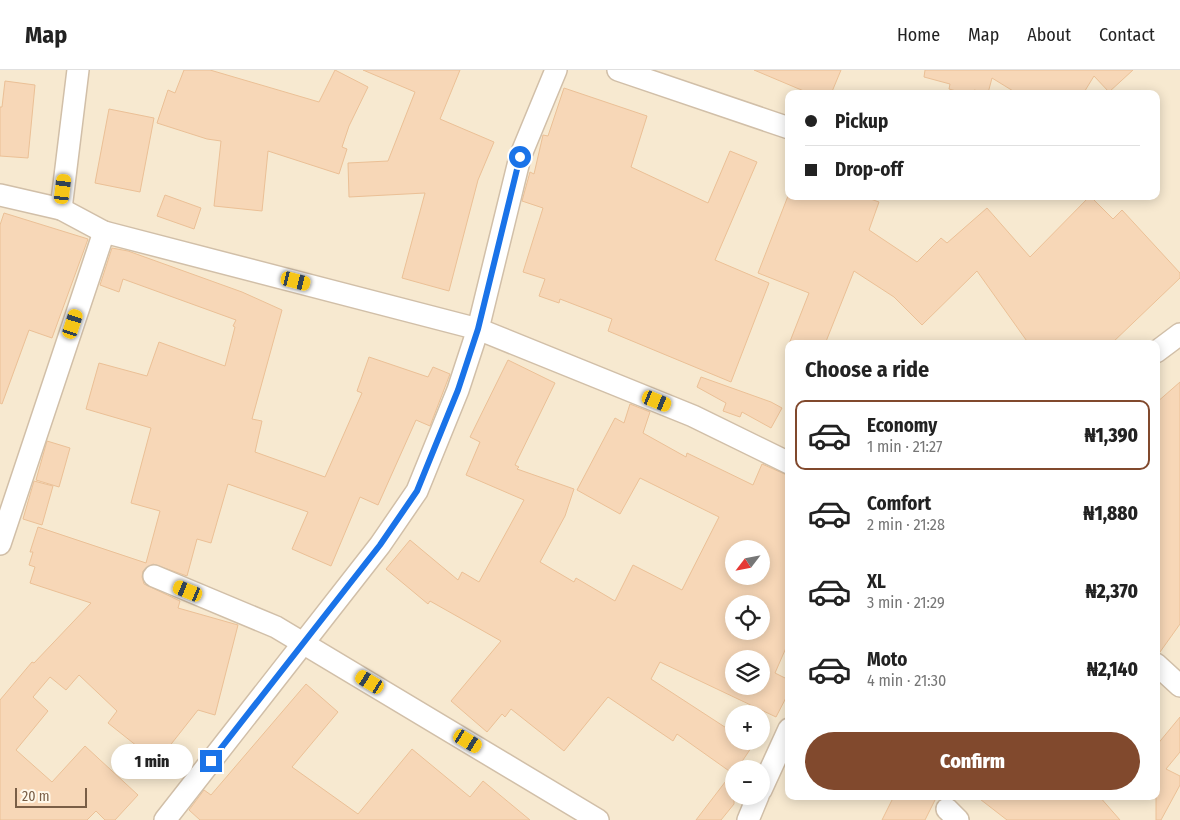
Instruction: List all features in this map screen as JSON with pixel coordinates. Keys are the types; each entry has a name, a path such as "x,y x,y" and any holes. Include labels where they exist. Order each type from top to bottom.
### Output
{"street":[{"path":"60,209 78,70"},
{"path":"165,820 380,545 417,491 458,390 478,329 520,157 556,70"},
{"path":"618,70 785,127"},
{"path":"0,195 60,209 104,232 478,329 693,416 785,461"},
{"path":"0,544 104,232"},
{"path":"1160,349 1180,334"},
{"path":"154,576 276,627 598,820"},
{"path":"1160,668 1180,686"},
{"path":"770,770 785,738"},
{"path":"748,820 754,805"}],"shaded area":[{"path":"0,70 1180,70 1180,820 0,820"}],"building":[{"path":"184,70 210,70 319,102 335,70 368,87 349,126 342,147 347,149 339,174 268,151 262,211 214,206 221,141 207,139 157,123 168,90 175,93"},
{"path":"363,70 460,70 440,119 494,142 478,180 449,291 402,278 425,193 349,197 348,163 388,161 415,92"},
{"path":"754,70 841,70 833,90 802,90"},
{"path":"925,70 1133,70 1111,90 1107,90 1094,76 1085,90 1012,90 992,78 989,90 953,90 949,89 950,84 924,77"},
{"path":"5,81 35,85 28,158 0,156 0,107 2,107"},
{"path":"564,88 647,116 631,167 708,203 730,151 757,162 715,260 769,283 731,382 608,331 612,319 560,299 559,303 539,296 545,279 523,272 543,208 522,201 530,172 534,174 543,135 548,136"},
{"path":"109,109 154,118 140,192 95,183"},
{"path":"165,195 201,208 194,229 157,216"},
{"path":"786,200 873,200 879,202 869,230 917,262 941,238 947,243 987,208 1030,257 1086,200 1094,200 1113,219 1122,210 1180,273 1180,278 1115,340 1026,340 977,271 922,325 894,297 854,271 827,340 791,340 809,293 758,273"},
{"path":"4,213 88,239 52,338 29,330 2,404 0,403 0,225"},
{"path":"112,248 128,251 242,292 282,310 252,419 262,421 255,452 325,477 362,393 357,391 369,357 428,377 433,367 450,374 430,426 416,420 378,505 360,497 331,566 292,549 308,512 228,484 211,543 197,539 187,576 153,564 143,571 144,584 180,601 178,608 238,625 215,715 198,710 157,762 108,723 117,711 79,675 66,690 50,677 33,697 48,711 16,750 52,782 85,746 138,795 115,820 105,820 96,811 87,820 0,820 0,700 32,662 34,663 91,603 30,583 35,567 29,565 33,552 30,552 38,527 146,563 160,511 131,503 151,428 86,409 99,363 147,376 159,342 225,366 235,327 233,326 236,320 123,279 119,292 100,285"},
{"path":"508,360 555,383 515,465 519,467 517,469 574,489 565,516 540,562 574,582 576,578 615,601 633,565 682,590 719,517 640,478 620,514 577,490 615,418 624,423 630,404 650,412 643,433 686,457 687,453 753,485 762,464 785,474 785,650 775,673 785,678 785,700 776,717 770,714 770,705 751,705 730,695 770,695 770,650 725,650 725,693 660,662 651,679 725,727 725,750 750,750 743,760 725,760 725,768 677,734 673,741 608,697 564,751 511,709 505,717 502,714 487,732 451,701 501,641 430,601 428,604 386,569 410,540 458,580 462,572 479,582 524,500 466,475 480,442 470,437"},
{"path":"701,377 771,402 782,408 771,428 742,412 740,417 723,411 726,403 697,387"},
{"path":"1180,382 1180,624 1160,652 1160,400"},
{"path":"47,441 70,448 59,487 36,480"},
{"path":"34,481 53,486 42,525 23,519"},
{"path":"306,684 338,712 292,767 358,814 412,749 470,797 483,781 530,820 200,820 189,810 204,790 211,795"},
{"path":"1180,717 1180,752 1166,769 1180,776 1180,785 1161,820 1156,820 1156,800 1160,800 1160,741"},
{"path":"725,782 725,805 733,805 721,820 696,820"},
{"path":"892,800 935,800 925,820 882,820"},
{"path":"981,800 1102,800 1120,820 1007,820"}],"route":[{"path":"211,761 380,545 417,491 458,390 478,329 520,157"}]}
